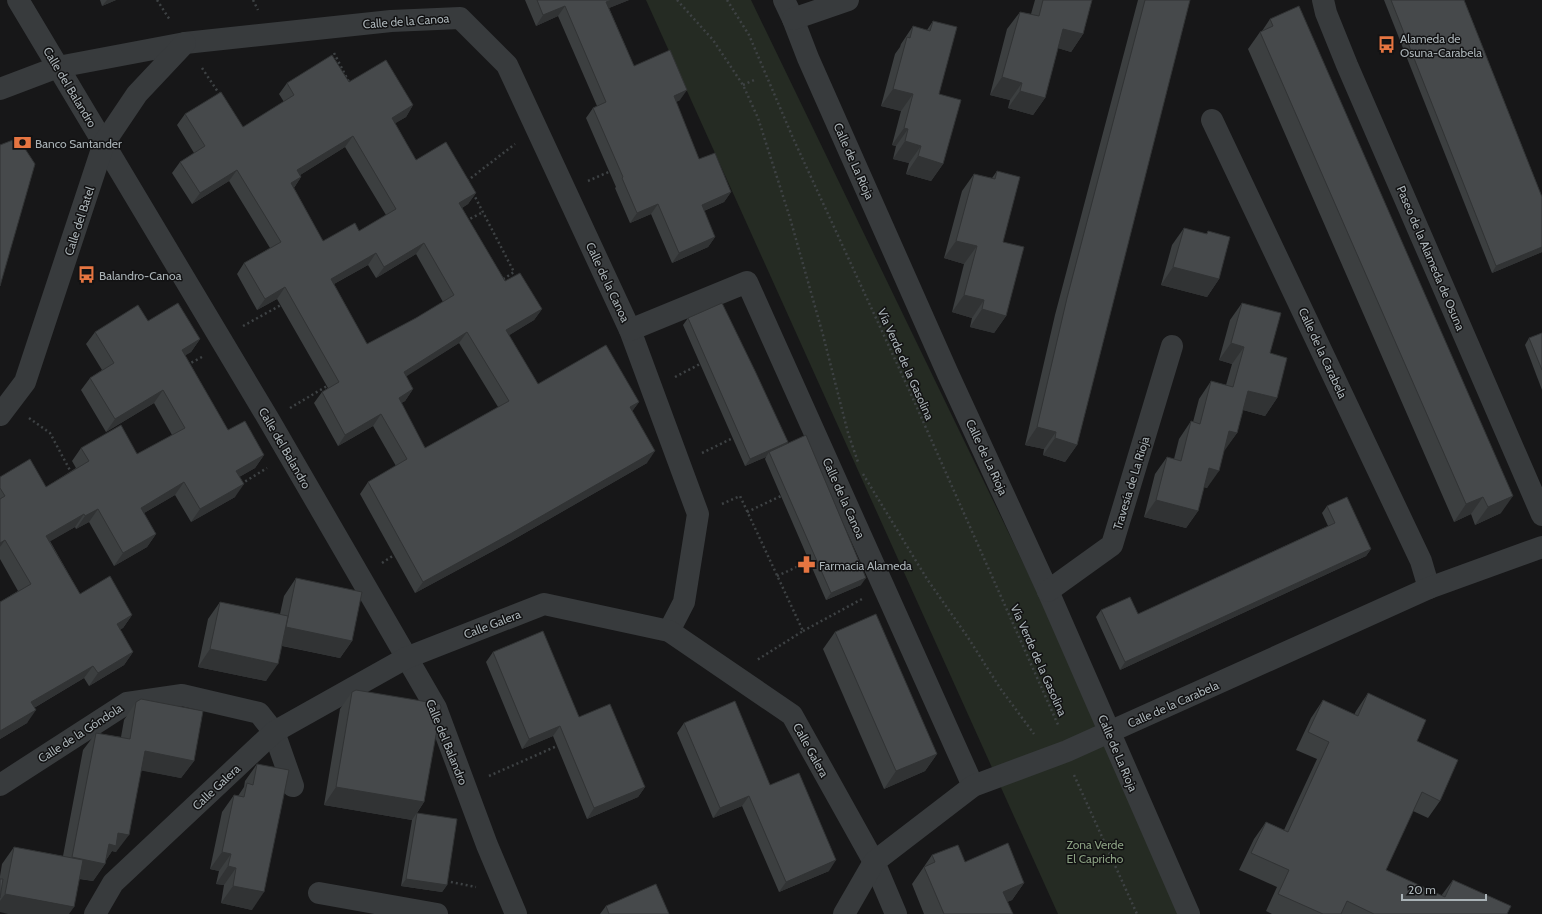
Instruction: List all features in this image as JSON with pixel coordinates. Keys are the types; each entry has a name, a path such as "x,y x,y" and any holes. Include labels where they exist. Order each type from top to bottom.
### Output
{"street":[{"name":"Calle del Balandro","path":"18,0 269,420 436,708 487,845 516,914"},
{"name":"Calle de La Rioja","path":"784,0 907,282 1048,591 1189,914"},
{"path":"793,19 848,0"},
{"name":"Paseo de la Alameda de Osuna","path":"1324,0 1326,13 1347,65 1542,515"},
{"name":"Calle de la Canoa","path":"0,89 58,67 185,43 391,21 460,18 507,65 630,330 698,514 684,602 669,631"},
{"name":"Calle del Batel","path":"4,409 25,382 104,143 137,94 185,43"},
{"name":"Calle de la Carabela","path":"1212,120 1421,561 1429,588"},
{"name":"Calle de la Canoa","path":"630,330 748,282 973,786"},
{"name":"Travesía de La Rioja","path":"1048,591 1112,545 1172,346"},
{"name":"Calle de la Carabela","path":"844,914 874,862 973,786 1048,760 1429,588 1542,548"},
{"name":"Calle Galera","path":"95,914 113,883 274,732 406,658 544,604 669,631 792,715 874,862 896,914"},
{"name":"Calle de la Góndola","path":"0,786 127,703 182,695 259,713 274,732 293,786"},
{"path":"319,893 437,914"}],"path":[{"path":"677,0 713,40 743,85 758,118 790,218 823,335 848,433 858,463"},
{"name":"Vía Verde de la Gasolina","path":"727,0 749,35 793,138 910,392 1062,732"},
{"path":"321,28 352,87"},
{"path":"185,43 222,99"},
{"path":"743,85 754,80"},
{"path":"498,282 514,272 467,181 536,128"},
{"path":"566,191 614,169"},
{"path":"462,222 483,212"},
{"path":"220,340 281,305"},
{"path":"269,420 327,386"},
{"path":"4,409 50,433 72,474"},
{"path":"680,464 733,438"},
{"path":"237,486 290,456"},
{"path":"861,470 927,579 967,636 1000,688 1034,734"},
{"path":"698,514 740,496 803,631"},
{"path":"747,512 781,496"},
{"path":"777,576 810,562"},
{"path":"733,675 803,631 884,588"},
{"path":"465,787 557,746"},
{"path":"1073,774 1137,914"}],"green space":[{"name":"Zona Verde El Capricho","path":"646,0 751,0 1193,914 1058,914"}],"building":[{"path":"537,0 612,0 606,2 634,66 670,50 687,90 674,96 699,159 715,153 731,192 702,205 715,237 679,253 658,204 637,213 593,108 606,102 565,6 543,15"},
{"path":"1043,0 1092,0 1083,34 1063,29 1045,98 1020,91 1022,83 1002,77 1020,12 1039,16"},
{"path":"1145,0 1190,0 1077,445 1055,438 1056,432 1037,427 1067,298"},
{"path":"1391,0 1464,0 1542,197 1542,247 1496,266"},
{"path":"1299,6 1513,496 1488,507 1483,497 1466,504 1260,32 1273,26 1270,19"},
{"path":"933,21 957,27 939,94 961,100 943,164 918,156 921,146 905,141 908,129 904,128 913,94 893,89 907,37 910,38 913,26 930,31"},
{"path":"332,55 349,82 386,60 413,105 392,118 416,160 446,142 476,193 459,203 505,281 520,273 542,309 506,330 538,384 606,345 639,402 630,407 655,451 423,582 368,482 407,459 381,414 345,435 322,392 339,382 285,287 265,299 244,263 281,242 237,170 200,193 180,162 205,146 185,114 221,92 243,127 294,95 287,83","holes":["353,136 396,209 359,231 355,223 323,241 291,183 301,177 297,170","424,243 454,295 416,318 367,344 331,279 376,253 384,267","467,332 509,401 425,448 399,398 413,389 404,372"]},
{"path":"18,138 35,164 0,286 0,145"},
{"path":"997,171 1020,177 1003,242 1024,247 1006,316 982,309 984,300 964,295 977,246 956,241 974,174 995,179"},
{"path":"1184,228 1207,234 1208,231 1230,237 1219,279 1173,267"},
{"path":"178,303 200,339 182,350 228,430 245,421 264,455 236,471 244,484 200,509 184,482 141,508 156,534 123,553 98,509 85,516 84,514 46,536 80,594 110,576 132,615 117,624 133,652 98,673 93,666 31,702 36,710 0,731 0,602 31,584 5,540 0,543 0,499 5,496 0,488 0,477 30,459 46,487 89,461 81,448 121,425 137,454 185,428 163,390 115,419 90,378 114,363 95,332 138,305 148,321"},
{"path":"722,303 788,442 750,459 688,318"},
{"path":"1242,303 1281,313 1270,353 1287,358 1277,398 1248,391 1237,433 1229,431 1219,471 1209,468 1198,511 1156,500 1167,457 1181,461 1191,421 1200,424 1211,381 1233,387 1244,347 1231,343"},
{"path":"1542,333 1542,370 1529,338"},
{"path":"806,435 866,578 831,593 769,452"},
{"path":"1347,497 1371,549 1125,662 1101,610 1130,597 1138,614 1335,523 1327,506"},
{"path":"296,578 362,592 352,641 286,627"},
{"path":"220,602 288,616 278,664 210,649"},
{"path":"876,614 937,754 896,771 835,632"},
{"path":"543,631 579,717 610,704 645,787 594,808 560,726 529,739 493,652"},
{"path":"356,690 440,704 441,707 424,802 336,787 352,692"},
{"path":"1368,693 1426,720 1417,741 1458,760 1440,801 1422,792 1386,870 1445,897 1453,880 1511,906 1507,914 1374,914 1347,901 1341,914 1323,914 1278,894 1289,870 1251,853 1266,822 1288,832 1329,742 1308,732 1323,700 1358,716"},
{"path":"141,699 203,711 194,761 145,751 129,835 118,833 116,846 109,844 105,864 72,857 96,733 130,739 136,702"},
{"path":"735,701 770,785 799,773 836,860 786,882 749,796 720,808 684,723"},
{"path":"257,764 289,770 264,892 233,886 236,868 228,866 231,854 222,852 234,795 244,797 247,783 253,785"},
{"path":"417,813 457,819 447,885 406,879"},
{"path":"1008,843 1024,883 1003,892 1013,914 944,914 924,867 935,862 932,855 958,845 965,862"},
{"path":"14,847 83,860 74,907 5,894"},
{"path":"0,879 3,879 0,898"},
{"path":"656,884 669,914 609,914 606,906"}],"place":[{"name":"Alameda de Osuna-Carabela","path":"1387,45"},
{"name":"Banco Santander","path":"22,143"},
{"name":"Balandro-Canoa","path":"86,275"},
{"name":"Farmacia Alameda","path":"806,565"}]}
